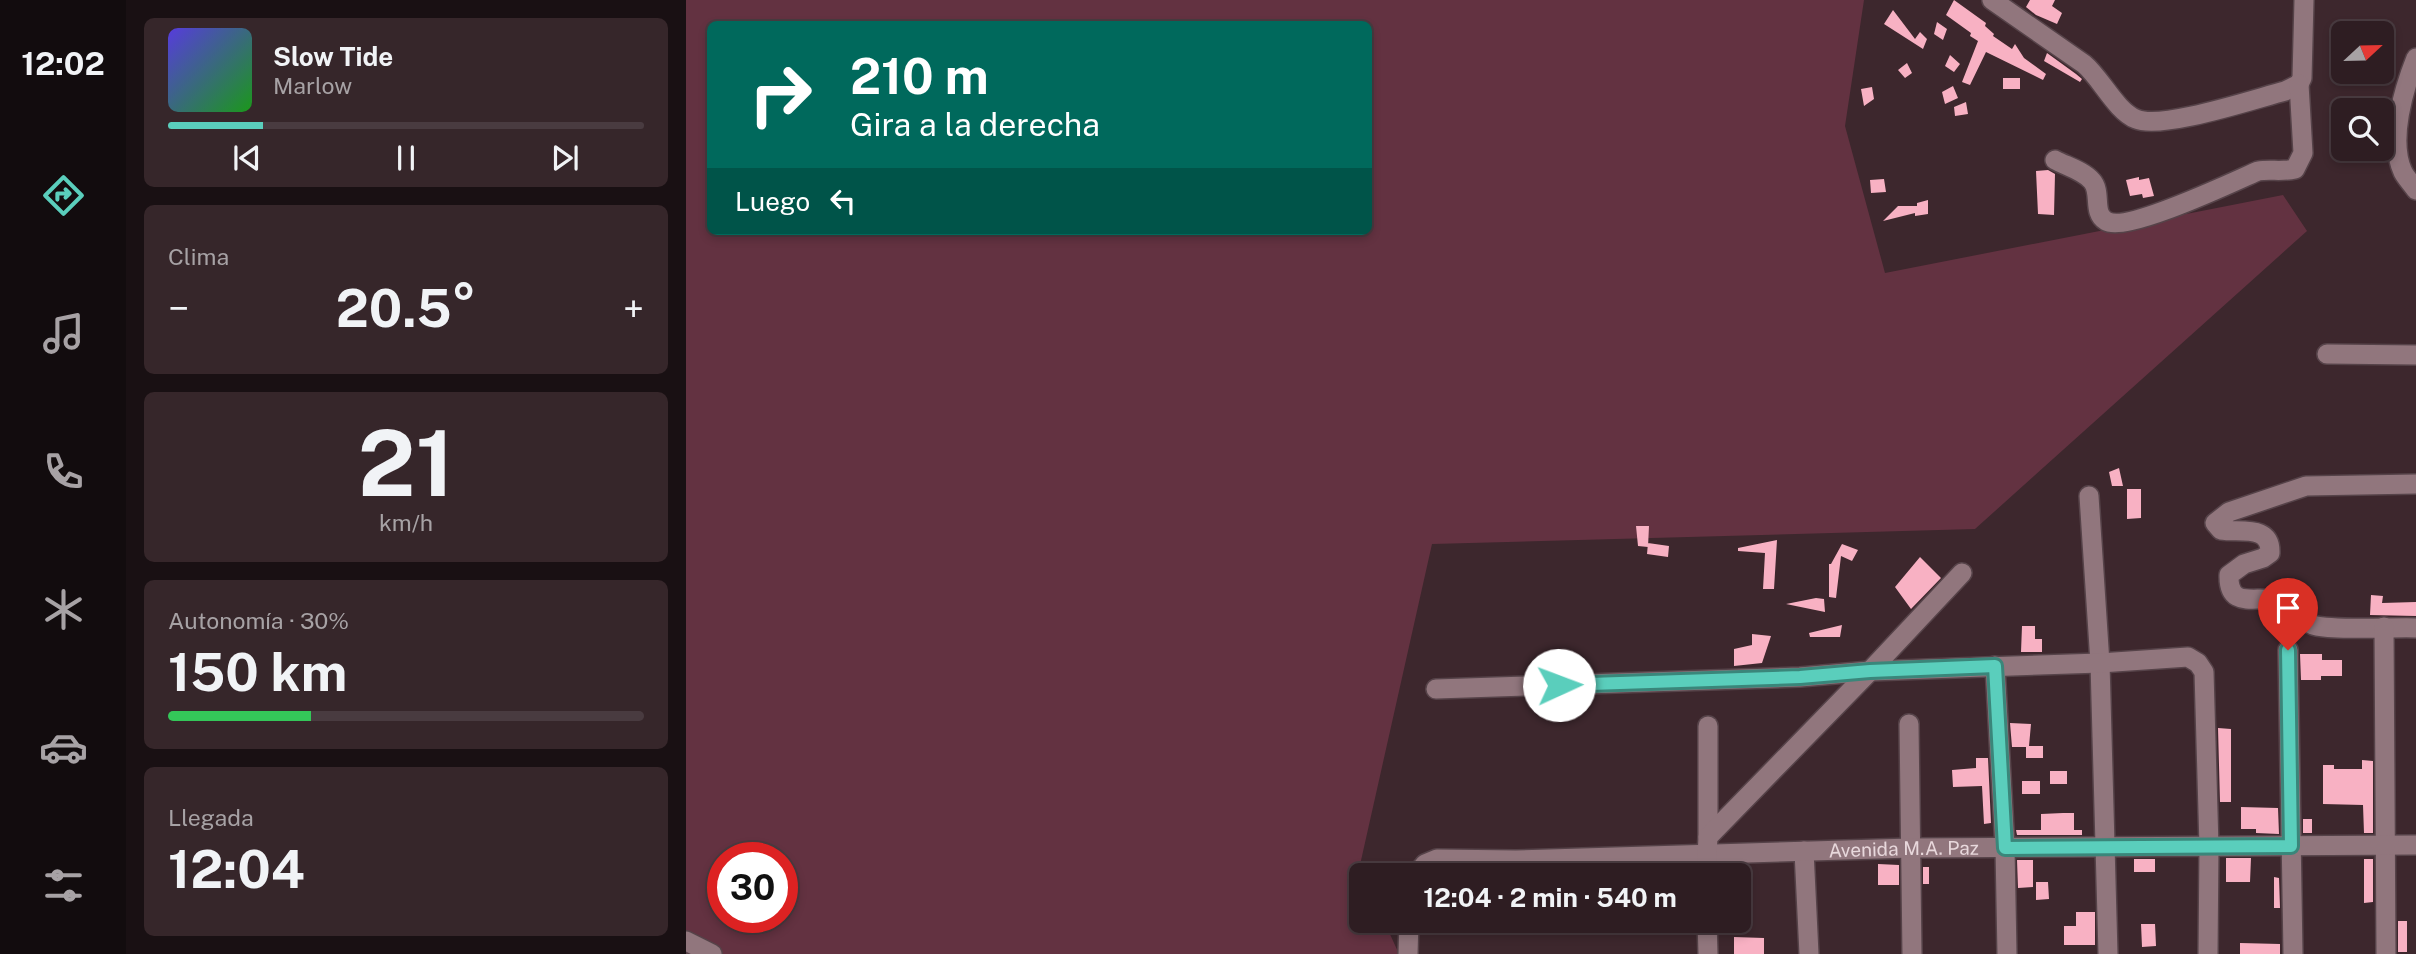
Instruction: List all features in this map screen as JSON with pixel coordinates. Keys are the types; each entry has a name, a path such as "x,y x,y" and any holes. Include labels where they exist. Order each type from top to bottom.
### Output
{"street":[{"path":"1993,0 2094,72 2115,102 2135,119 2153,121 2185,117 2285,91 2299,83 2302,78 2304,0"},
{"path":"2416,58 2405,85 2396,139 2402,171 2416,190"},
{"path":"2055,160 2092,181 2096,189 2099,213 2107,222 2150,217 2258,171 2269,169 2282,172 2295,169 2303,153 2299,83"},
{"path":"2327,354 2416,355"},
{"path":"2416,484 2306,486 2229,512 2215,523 2221,530 2265,535 2271,544 2270,552 2263,558 2244,564 2229,575 2229,586 2234,594 2244,600 2270,599 2279,602 2316,626 2416,628"},
{"path":"2089,496 2100,663 2108,954"},
{"path":"1707,845 1962,572"},
{"path":"2384,627 2386,954"},
{"path":"2288,650 2293,954"},
{"path":"1436,688 1800,677 1870,671 2100,663 2188,657 2198,663 2204,672 2208,954"},
{"path":"1995,666 2005,848 2007,954"},
{"path":"1909,724 1912,954"},
{"path":"1706,863 1707,726"},
{"name":"Avenida M.A. Paz","path":"1427,863 1437,859 1516,860 1707,845 1804,851 2416,845"},
{"path":"1804,851 1809,954"},
{"path":"1408,954 1409,933"},
{"path":"1707,933 1708,954"},
{"path":"686,941 712,954"}],"shaded area":[{"path":"686,0 1864,0 1845,126 1885,273 2283,195 2307,231 1975,529 1432,544 1360,863 1349,863 1349,933 1389,933 1399,954 686,954"}],"building":[{"path":"1954,0 1986,23 1985,26 1993,36 2012,49 2015,44 2024,58 2046,74 2043,80 1986,52 1970,85 1962,82 1978,41 1946,15"},
{"path":"2030,0 2055,0 2052,6 2062,13 2057,24 2036,15 2026,7"},
{"path":"1893,10 1915,39 1920,32 1927,39 1923,49 1884,24"},
{"path":"1937,22 1947,29 1943,40 1934,34"},
{"path":"2047,53 2082,79 2080,82 2044,61"},
{"path":"1950,55 1960,64 1954,72 1945,66"},
{"path":"1907,63 1912,73 1905,78 1898,70"},
{"path":"2003,78 2020,78 2020,89 2003,89"},
{"path":"1953,86 1958,98 1945,104 1942,92"},
{"path":"1872,87 1874,99 1864,106 1861,89"},
{"path":"1966,102 1968,114 1955,116 1954,107"},
{"path":"2048,170 2055,174 2054,215 2038,214 2036,171"},
{"path":"2139,177 2139,180 2149,178 2154,196 2130,196 2126,180"},
{"path":"1884,179 1886,192 1871,193 1870,180"},
{"path":"1928,200 1928,214 1915,216 1915,213 1883,221 1898,206 1917,206 1917,203"},
{"path":"2119,468 2123,486 2112,486 2109,472"},
{"path":"2127,489 2141,489 2141,518 2127,519"},
{"path":"1636,526 1649,526 1648,547 1638,546"},
{"path":"1777,540 1774,589 1763,589 1765,553 1738,551 1738,548"},
{"path":"1648,543 1669,546 1668,557 1647,554"},
{"path":"1842,544 1858,550 1852,561 1841,556 1836,598 1829,597 1829,564"},
{"path":"1920,557 1941,578 1911,609 1895,587"},
{"path":"2371,595 2383,596 2382,603 2416,602 2416,616 2370,615"},
{"path":"1824,599 1825,612 1786,604"},
{"path":"1842,625 1840,637 1810,637 1809,633"},
{"path":"2022,626 2035,626 2035,639 2042,639 2042,652 2021,652"},
{"path":"1752,634 1771,636 1762,663 1734,666 1734,649 1752,645"},
{"path":"2300,654 2322,654 2322,660 2342,660 2342,676 2301,680"},
{"path":"2010,723 2031,724 2029,746 2043,746 2043,758 2026,758 2026,747 2012,747"},
{"path":"2218,728 2231,729 2231,802 2220,802"},
{"path":"1976,758 1988,758 1991,823 1984,824 1982,786 1953,787 1952,770 1976,768"},
{"path":"2362,760 2373,761 2373,833 2364,833 2363,805 2323,804 2323,765 2334,765 2334,769 2362,769"},
{"path":"2050,771 2067,771 2067,784 2050,784"},
{"path":"2022,781 2040,781 2040,794 2022,794"},
{"path":"2241,807 2278,808 2279,834 2241,829"},
{"path":"2074,813 2074,830 2082,830 2082,835 2017,835 2016,830 2041,830 2041,814"},
{"path":"2303,819 2312,819 2312,833 2303,833"},
{"path":"2226,858 2251,858 2250,882 2226,882"},
{"path":"2134,859 2155,859 2155,872 2134,872"},
{"path":"2364,859 2373,859 2373,902 2364,903"},
{"path":"2017,860 2033,860 2033,887 2018,888"},
{"path":"1878,864 1899,865 1899,885 1878,885"},
{"path":"1923,867 1929,867 1929,884 1923,884"},
{"path":"2274,877 2279,878 2280,908 2274,908"},
{"path":"2036,882 2048,882 2049,899 2036,900"},
{"path":"2076,912 2095,912 2095,945 2064,945 2064,926 2076,926"},
{"path":"2398,921 2407,921 2407,952 2398,952"},
{"path":"2141,924 2155,924 2156,946 2142,947"},
{"path":"1734,937 1764,938 1764,954 1734,954"},
{"path":"2240,943 2280,944 2280,954 2240,954"}],"route":[{"path":"1559,685 1800,677 1995,666 2005,848 2291,846 2288,650"}]}
